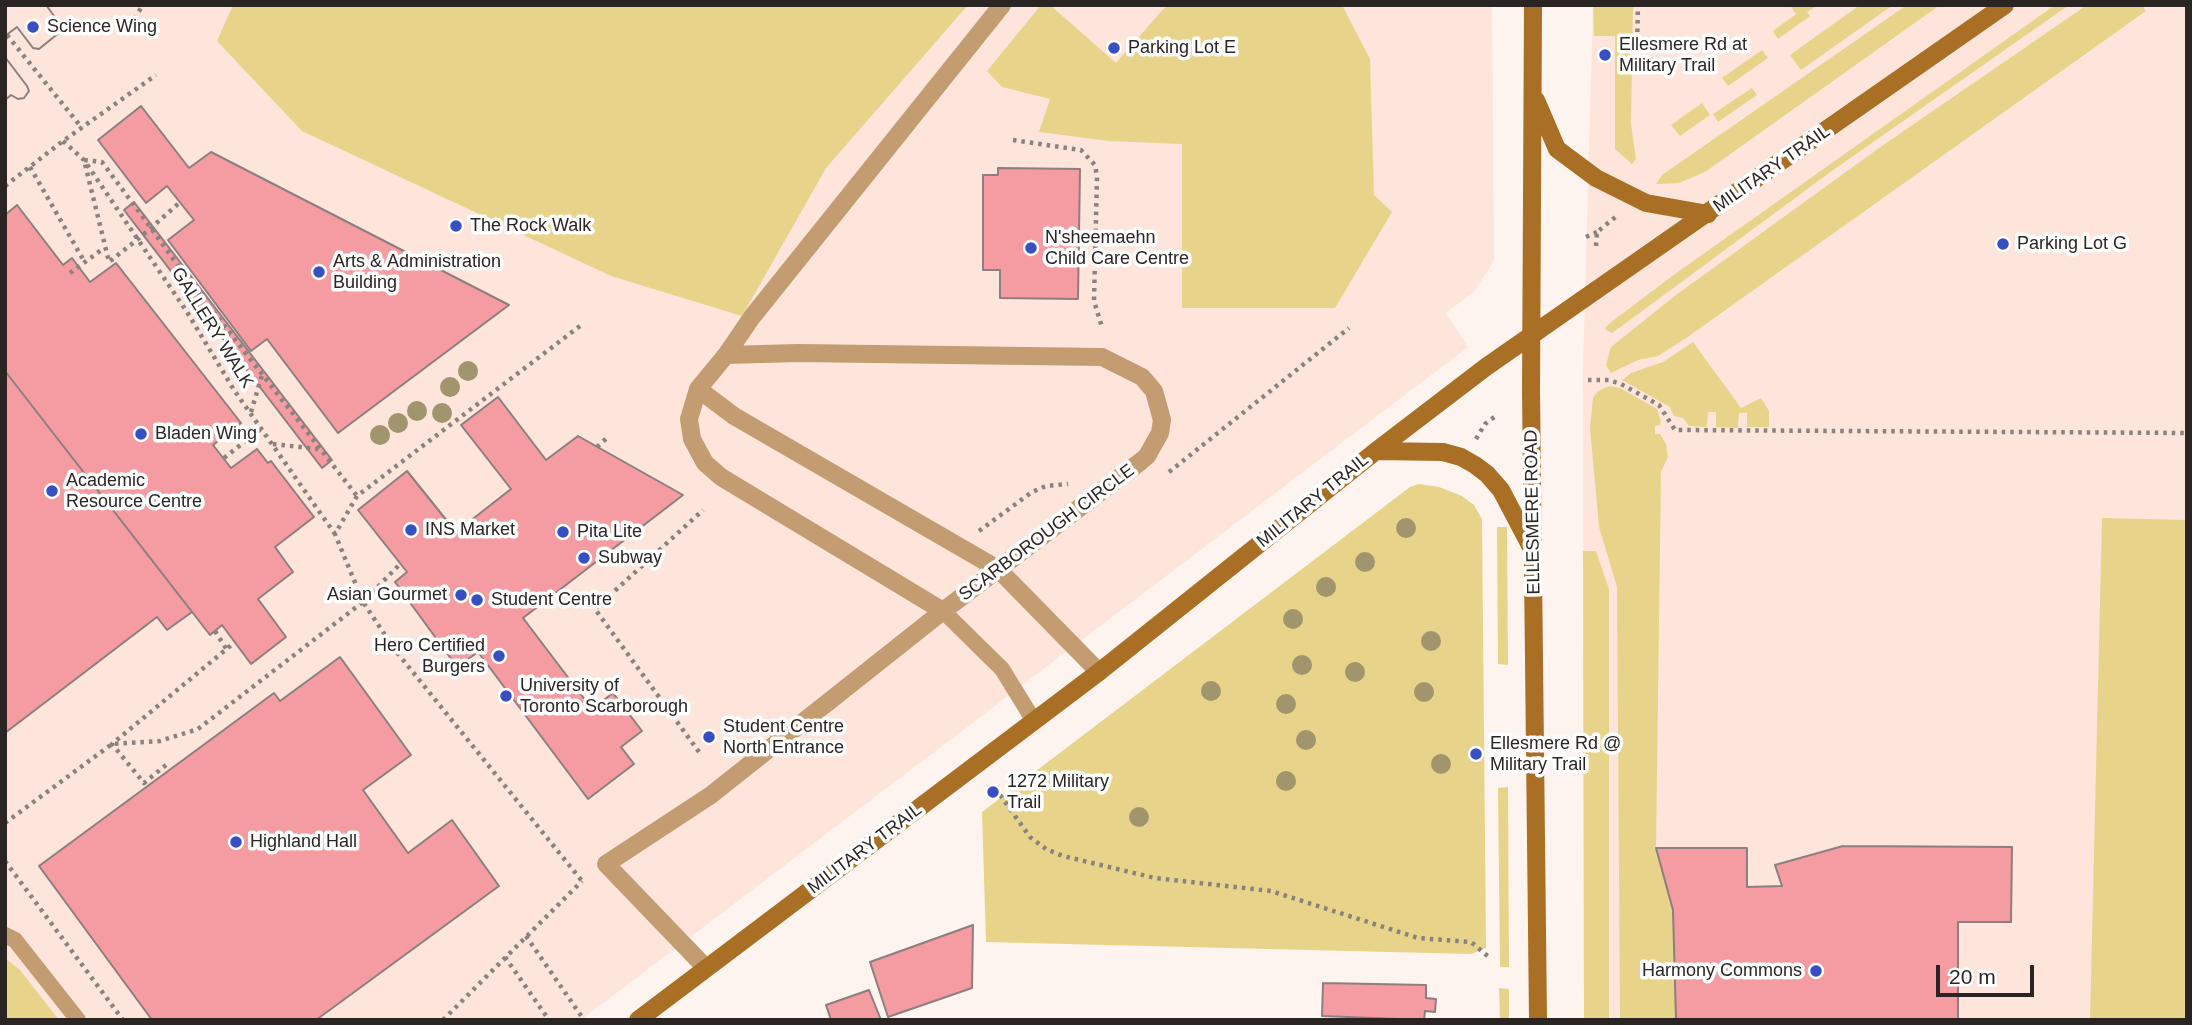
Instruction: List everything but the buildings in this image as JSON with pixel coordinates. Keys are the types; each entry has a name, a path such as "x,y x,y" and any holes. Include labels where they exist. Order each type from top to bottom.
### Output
{"street":[{"path":"726,355 752,317 1002,5"},
{"name":"ELLESMERE ROAD","path":"1534,5 1531,336 1538,1020"},
{"name":"MILITARY TRAIL","path":"638,1020 1099,672 1376,451 1486,367 2005,5"},
{"path":"1534,94 1557,149 1596,178 1646,203 1708,214"},
{"name":"SCARBOROUGH CIRCLE","path":"798,353 1102,356 1142,377 1154,391 1163,420 1160,433 1147,456 943,611 721,477 705,463 691,439 689,419 698,389 726,355 798,353"},
{"path":"698,389 734,416 998,569 1099,672"},
{"path":"1376,451 1443,452 1461,457 1475,465 1488,474 1501,490 1534,553"},
{"path":"706,968 606,864 711,795 943,611"}],"lane":[{"path":"943,611 1002,669 1034,721"},
{"path":"5,935 15,940 78,1020"}],"path":[{"path":"125,33 143,5"},
{"path":"1637,49 1639,5"},
{"path":"7,35 82,128"},
{"path":"5,186 156,75"},
{"path":"1013,140 1081,150 1095,165 1094,301 1102,327"},
{"name":"GALLERY WALK","path":"63,141 85,160 251,413 335,534 363,602 395,650 582,881"},
{"path":"178,204 151,228 138,239 109,262 85,160 102,162 151,228 262,375 357,496"},
{"path":"30,167 84,261"},
{"path":"1586,236 1597,232 1623,210"},
{"path":"1596,246 1597,232"},
{"path":"70,273 104,248"},
{"path":"335,534 357,496 580,326"},
{"path":"251,413 262,375"},
{"path":"1588,380 1609,380 1621,384 1659,405 1675,430 2187,433"},
{"path":"1472,445 1485,424 1497,415"},
{"path":"224,458 262,428"},
{"path":"597,447 609,436"},
{"path":"273,444 319,449"},
{"path":"699,752 595,610 703,510"},
{"path":"112,744 160,741 198,729 363,602 401,563"},
{"path":"215,631 227,650"},
{"path":"5,823 112,744 235,642"},
{"path":"112,744 144,783 166,765"},
{"path":"1000,795 1030,837 1045,849 1063,856 1155,878 1270,891 1418,938 1471,942 1490,958"},
{"path":"5,861 123,1020"},
{"path":"443,1020 582,881 606,864"},
{"path":"526,936 584,1020"},
{"path":"505,957 549,1020"}],"shaded area":[{"name":"University of Toronto Scarborough","path":"5,5 1492,5 1494,261 1474,292 1446,313 1468,347 581,1020 5,1020"},
{"path":"233,5 968,5 826,168 742,316 611,276 302,131 217,41"},
{"path":"1041,5 1050,5 1116,63 1167,5 1342,5 1370,59 1374,195 1392,212 1335,308 1182,308 1182,144 1109,141 1039,132 1050,99 1002,87 987,71"},
{"path":"1593,5 2187,5 2187,1020 1584,1020 1583,369"},
{"path":"1593,5 1633,5 1631,124 1636,159 1632,164 1615,149 1615,36 1594,36"},
{"path":"1790,5 1815,7 1807,12 1810,16 1778,39 1773,31 1796,14"},
{"path":"1860,5 1893,5 1801,70 1790,55"},
{"path":"1907,5 1940,5 1705,172 1679,183 1656,184 1662,175"},
{"path":"2055,5 2069,5 1829,173 1622,326 1612,333 1606,330 1610,323 1675,274"},
{"path":"2087,5 2142,5 2146,11 1689,336 1658,356 1638,360 1611,373 1606,365 1611,347 1676,295 1879,148"},
{"path":"1762,50 1768,58 1728,86 1722,78"},
{"path":"1752,88 1757,95 1718,122 1713,114"},
{"path":"1702,103 1710,115 1680,136 1671,125"},
{"path":"1693,342 1741,408 1761,398 1769,411 1769,427 1747,427 1747,413 1739,413 1738,428 1716,427 1716,412 1708,412 1707,427 1689,426 1683,418 1674,416 1670,407 1622,380 1631,373 1663,362"},
{"path":"1609,386 1620,388 1657,409 1661,422 1655,426 1655,434 1660,434 1666,444 1668,457 1661,472 1656,848 1673,910 1676,1020 1620,1020 1617,587 1599,527 1590,428 1593,398 1598,391"},
{"path":"1419,484 1439,487 1462,496 1474,505 1482,519 1486,948 1471,954 986,942 982,812 1410,487"},
{"path":"2102,518 2187,520 2187,1020 2090,1020"},
{"path":"1497,527 1507,527 1508,665 1498,664"},
{"path":"1583,551 1596,551 1609,589 1609,1020 1584,1020"},
{"path":"1508,787 1509,967 1500,967 1498,788"},
{"path":"5,958 20,970 59,1020 5,1020"},
{"path":"1499,988 1509,989 1509,1020 1500,1020"}],"place":[{"name":"Science Wing","path":"33,27"},
{"name":"Parking Lot E","path":"1114,48"},
{"name":"Ellesmere Rd at Military Trail","path":"1605,55"},
{"name":"The Rock Walk","path":"456,226"},
{"name":"Parking Lot G","path":"2003,244"},
{"name":"N'sheemaehn Child Care Centre","path":"1031,248"},
{"name":"Arts & Administration Building","path":"319,272"},
{"name":"Bladen Wing","path":"141,434"},
{"name":"Academic Resource Centre","path":"52,491"},
{"name":"INS Market","path":"411,530"},
{"name":"Pita Lite","path":"563,532"},
{"name":"Subway","path":"584,558"},
{"name":"Asian Gourmet","path":"461,595"},
{"name":"Student Centre","path":"477,600"},
{"name":"Hero Certified Burgers","path":"499,656"},
{"name":"University of Toronto Scarborough","path":"506,696"},
{"name":"Student Centre North Entrance","path":"709,737"},
{"name":"Ellesmere Rd @ Military Trail","path":"1476,754"},
{"name":"1272 Military Trail","path":"993,792"},
{"name":"Highland Hall","path":"236,842"},
{"name":"Harmony Commons","path":"1816,971"}]}
